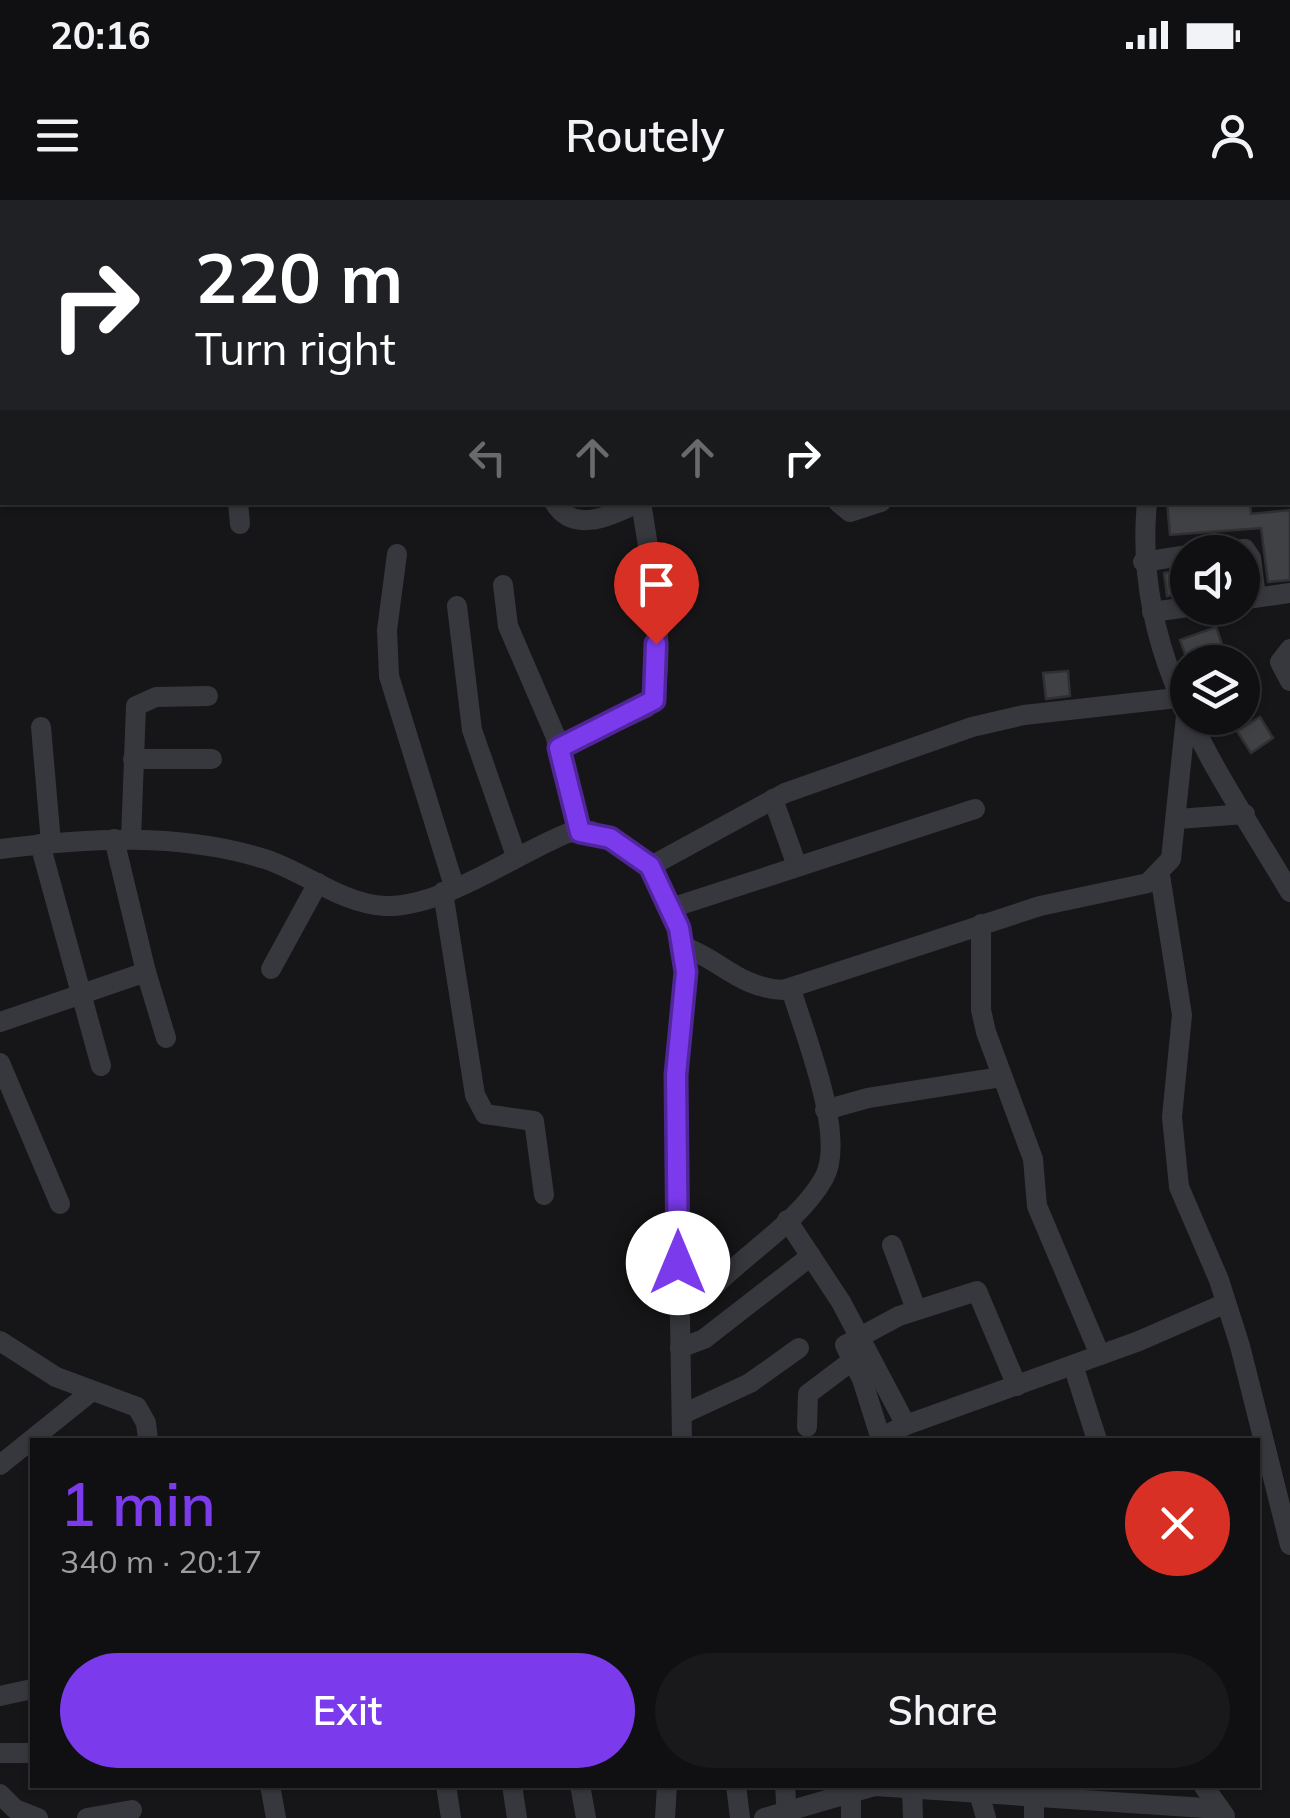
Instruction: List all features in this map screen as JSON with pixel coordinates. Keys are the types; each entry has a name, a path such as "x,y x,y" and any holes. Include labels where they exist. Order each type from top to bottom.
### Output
{"street":[{"path":"238,505 240,524"},
{"path":"556,505 566,518 576,521 595,520 634,505"},
{"path":"559,748 646,708 654,700 658,677 642,505"},
{"path":"842,505 850,512 872,505"},
{"path":"1147,505 1143,562 1152,612 1170,669"},
{"path":"397,554 387,630 389,676 448,889 475,1095 486,1114 534,1121 544,1195"},
{"path":"1143,562 1170,558"},
{"path":"503,585 508,626 559,748 580,832"},
{"path":"1260,597 1290,593"},
{"path":"457,606 462,683 472,730 516,856"},
{"path":"1152,612 1170,610"},
{"path":"1290,649 1280,662 1290,681"},
{"path":"166,1038 146,972 122,839 133,759 134,714 140,701 208,696"},
{"path":"650,866 772,799 972,727 1024,715 1170,708"},
{"path":"40,727 46,843 80,994 101,1066"},
{"path":"682,946 700,952 751,986 791,988 1040,906 1132,890 1160,875 1170,859 1178,819 1181,735"},
{"path":"1198,735 1290,892"},
{"path":"133,759 212,760"},
{"path":"772,799 798,866"},
{"path":"670,908 976,809"},
{"path":"1178,819 1244,814"},
{"path":"0,848 122,839 209,845 268,860 355,900 385,906 420,902 516,856 580,832 610,838 650,866 670,908 686,972 676,1075 682,1438"},
{"path":"1160,875 1182,1015 1172,1116 1177,1170 1190,1218 1226,1303 1262,1422 1290,1545"},
{"path":"271,969 318,883"},
{"path":"981,924 981,1010 1001,1077 1033,1159 1038,1206 1100,1355"},
{"path":"0,1022 146,972"},
{"path":"678,1300 711,1288 786,1220 824,1180 830,1164 825,1110 791,988"},
{"path":"0,1063 60,1204"},
{"path":"825,1110 868,1098 1001,1077"},
{"path":"786,1220 860,1336 906,1425"},
{"path":"892,1245 916,1309"},
{"path":"680,1348 704,1339 811,1256"},
{"path":"1017,1386 977,1291 916,1309 845,1346 879,1433 886,1435 1100,1355 1226,1303"},
{"path":"0,1340 56,1377 137,1407 146,1422 148,1438"},
{"path":"683,1414 750,1383 799,1348"},
{"path":"0,1369 19,1354"},
{"path":"807,1427 808,1394 853,1360"},
{"path":"1073,1365 1095,1438"},
{"path":"34,1438 92,1390"},
{"path":"0,1465 30,1442"},
{"path":"0,1696 30,1690"},
{"path":"2,1754 30,1753"},
{"path":"271,1788 276,1818"},
{"path":"446,1788 451,1818"},
{"path":"512,1788 517,1818"},
{"path":"581,1788 586,1818"},
{"path":"666,1818 667,1788"},
{"path":"736,1788 740,1818"},
{"path":"784,1788 787,1815"},
{"path":"764,1818 787,1815 851,1792 876,1788"},
{"path":"904,1788 980,1792 1034,1808 1224,1814"},
{"path":"1206,1788 1224,1814"},
{"path":"912,1789 914,1818"},
{"path":"851,1792 851,1818"},
{"path":"980,1792 986,1818"},
{"path":"0,1794 15,1808 38,1818"},
{"path":"87,1818 132,1810"}],"building":[{"path":"1167,505 1250,505 1251,514 1290,510 1290,580 1268,582 1261,528 1170,535"},
{"path":"1170,572 1170,596 1167,596 1164,573"},
{"path":"1216,627 1222,645 1182,645 1180,640"},
{"path":"1068,671 1070,696 1046,699 1043,673"},
{"path":"1260,717 1273,738 1251,753 1240,735 1260,735"}],"route":[{"path":"656,644 658,689 654,700 646,708 559,748 580,832 591,831 610,838 650,866 679,928 686,972 676,1075 678,1263"}]}
